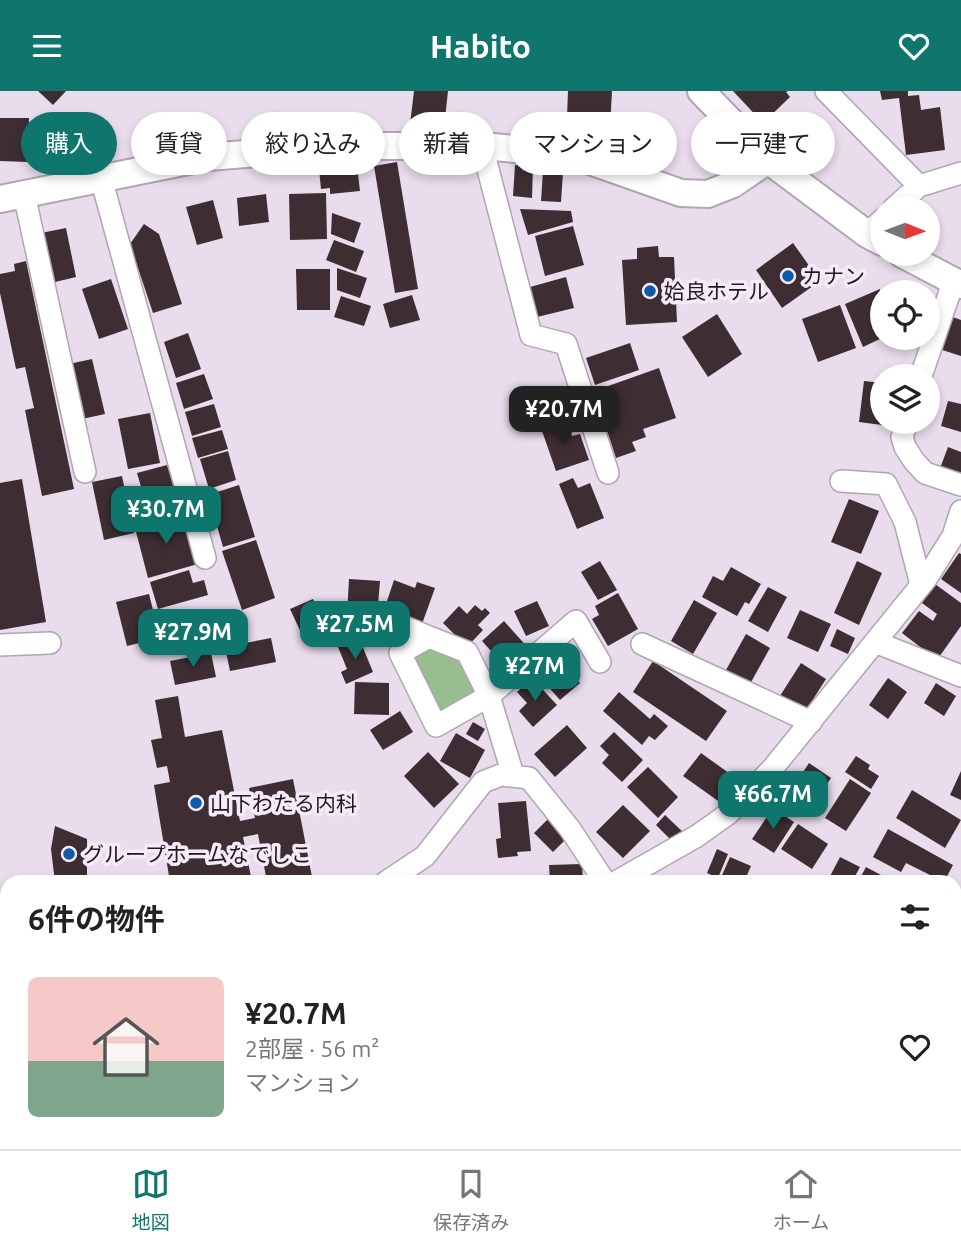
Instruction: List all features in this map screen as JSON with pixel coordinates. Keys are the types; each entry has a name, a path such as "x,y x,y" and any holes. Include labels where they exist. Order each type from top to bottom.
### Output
{"street":[{"path":"701,91 721,112"},
{"path":"835,96 919,185"},
{"path":"85,473 12,197 208,157 271,150 399,146"},
{"path":"495,147 570,154 681,193 708,194 733,184 746,175"},
{"path":"907,196 919,185 961,173"},
{"path":"490,175 531,335 566,344 608,473"},
{"path":"791,175 870,227"},
{"path":"101,178 205,558"},
{"path":"924,266 957,284 926,364"},
{"path":"903,434 905,447 925,473 961,485"},
{"path":"841,481 886,484 905,522 921,585"},
{"path":"628,875 697,836 728,814 772,769 921,585 953,536 961,511"},
{"path":"344,628 383,618 467,652 489,696 513,775"},
{"path":"429,637 400,653 436,726 489,696 576,621 600,662"},
{"path":"875,642 961,675"},
{"path":"0,645 50,643"},
{"path":"642,644 811,722"},
{"path":"396,875 425,856 483,782 501,775 529,778 570,829 600,875"}],"green space":[{"path":"428,644 466,657 486,695 438,720 405,657"}],"building":[{"path":"38,91 66,91 53,105"},
{"path":"414,91 448,91 446,112 411,112"},
{"path":"568,91 612,91 611,112 567,112"},
{"path":"733,91 788,91 786,92 790,97 774,112 753,112"},
{"path":"880,91 908,91 908,96 919,95 921,110 940,107 945,150 906,155 899,98 882,100"},
{"path":"0,118 21,118 21,162 0,161"},
{"path":"397,162 418,289 395,293 375,175 385,175 385,164"},
{"path":"320,175 358,175 360,191 330,194 330,188 321,189"},
{"path":"514,175 533,175 532,198 513,196"},
{"path":"543,175 563,175 561,202 541,201"},
{"path":"326,193 327,239 290,240 289,194"},
{"path":"266,194 269,222 239,226 237,198"},
{"path":"213,200 223,238 197,245 186,207"},
{"path":"520,209 571,211 573,222 528,235"},
{"path":"332,213 361,223 354,243 331,234"},
{"path":"144,224 159,234 182,304 153,313 130,244"},
{"path":"573,226 584,265 545,276 535,236"},
{"path":"66,228 76,277 51,283 41,233"},
{"path":"334,240 364,251 356,272 326,260"},
{"name":"カナン","path":"793,243 820,281 782,308 756,270"},
{"name":"姶良ホテル","path":"658,246 659,257 674,257 677,322 626,325 622,260 637,259 637,248"},
{"path":"26,261 74,489 42,496 25,410 34,408 25,367 16,369 0,293 0,274 15,271 14,264"},
{"path":"337,268 367,278 360,298 337,290"},
{"path":"296,269 330,269 330,310 297,310"},
{"path":"566,277 574,308 537,317 530,287"},
{"path":"111,279 128,329 99,339 82,289"},
{"path":"870,293 870,344 863,347 845,304"},
{"path":"412,295 420,320 390,328 383,304"},
{"path":"341,296 371,306 364,326 334,317"},
{"path":"840,305 856,348 818,362 802,319"},
{"path":"717,314 742,354 708,377 682,337"},
{"path":"947,315 961,320 961,356 940,349 940,336"},
{"path":"188,333 201,369 176,378 164,342"},
{"path":"630,343 639,370 595,385 586,358"},
{"path":"92,359 105,414 82,419 69,364"},
{"path":"659,368 676,418 643,429 646,437 632,442 636,451 616,458 594,391"},
{"path":"204,374 213,399 184,409 176,383"},
{"path":"864,381 870,382 870,423 859,422"},
{"path":"948,401 961,404 961,432 941,426"},
{"path":"214,404 221,427 192,436 185,412"},
{"path":"150,413 160,463 128,469 118,419"},
{"path":"566,419 572,436 580,434 589,460 556,471 541,428"},
{"path":"222,430 228,449 198,458 192,438"},
{"path":"948,447 961,452 961,479 939,471"},
{"path":"228,451 236,480 209,489 200,459"},
{"path":"167,465 178,501 148,510 137,473"},
{"path":"122,476 134,533 104,540 92,482"},
{"path":"573,478 578,488 590,483 604,518 577,529 559,484"},
{"path":"22,479 46,622 0,630 0,483"},
{"path":"239,485 255,537 223,547 208,495"},
{"path":"849,499 879,511 861,554 831,542"},
{"path":"184,515 198,564 148,578 135,528"},
{"path":"256,540 275,598 242,610 222,551"},
{"path":"959,553 961,554 961,593 941,579"},
{"path":"600,561 617,590 598,600 581,572"},
{"path":"857,561 882,573 859,625 834,613"},
{"path":"731,567 761,584 749,604 745,602 737,616 702,597 713,576 723,581"},
{"path":"189,570 193,583 204,580 208,595 158,609 150,582"},
{"path":"349,579 380,581 377,617 347,615"},
{"path":"394,580 415,588 417,582 435,588 422,624 384,610"},
{"path":"935,584 961,603 961,626 937,660 902,633 919,611 933,621 937,614 922,603"},
{"path":"768,587 787,597 768,632 748,621"},
{"path":"618,593 638,629 608,646 592,619 599,615 595,606"},
{"path":"149,594 160,638 127,646 116,602"},
{"path":"313,599 327,630 305,641 290,609"},
{"path":"694,600 717,613 693,654 671,641"},
{"path":"537,601 549,626 526,636 514,611"},
{"path":"475,605 490,613 478,625 483,630 467,647 443,623 459,606 467,614"},
{"path":"800,610 831,624 818,652 787,638"},
{"path":"504,621 529,649 507,669 482,641"},
{"path":"837,629 855,638 848,654 830,646"},
{"path":"746,634 770,648 750,684 726,670"},
{"path":"271,638 276,662 230,671 225,647"},
{"path":"359,638 373,672 346,684 341,672 347,669 338,647"},
{"path":"211,653 216,677 175,685 170,661"},
{"path":"653,661 727,711 706,741 633,692"},
{"path":"801,663 826,679 803,715 778,699"},
{"path":"564,665 580,683 560,700 544,682"},
{"path":"532,678 557,705 533,727 519,711 527,703 517,692"},
{"path":"888,678 907,692 888,719 869,705"},
{"path":"355,682 389,683 389,715 354,714"},
{"path":"936,683 956,696 944,716 924,703"},
{"path":"619,692 650,719 654,714 668,726 655,740 649,736 642,745 603,711"},
{"name":"山下わたる内科","path":"178,696 185,737 222,730 240,821 255,818 249,788 293,779 312,875 266,875 258,834 243,837 251,875 169,875 154,785 170,782 167,766 157,768 151,740 162,738 155,700"},
{"path":"400,711 413,732 383,750 370,730"},
{"path":"473,722 485,729 478,741 466,734"},
{"path":"567,725 587,748 555,777 534,754"},
{"path":"614,732 643,760 622,782 602,763 609,755 600,746"},
{"path":"456,733 485,750 470,778 440,761"},
{"path":"428,752 459,784 434,808 404,776"},
{"path":"701,753 733,776 729,781 741,790 728,808 683,776"},
{"path":"856,756 870,765 868,769 879,776 871,789 845,772"},
{"path":"809,763 831,778 806,815 784,801"},
{"path":"648,767 678,797 658,818 627,787"},
{"path":"961,771 961,800 950,795"},
{"path":"850,779 871,793 846,831 825,818"},
{"path":"912,790 961,820 945,848 896,818"},
{"path":"526,801 531,851 517,852 518,856 498,858 496,839 501,838 498,803"},
{"path":"623,805 650,831 623,858 596,832"},
{"path":"773,808 794,822 774,853 752,839"},
{"path":"665,815 684,833 674,843 656,825"},
{"path":"548,819 567,838 553,852 534,833"},
{"path":"798,824 828,844 812,869 781,849"},
{"name":"グループホームなでしこ","path":"55,826 87,839 87,875 54,875 51,849"},
{"path":"888,829 953,865 948,875 930,875 906,863 901,872 873,857"},
{"path":"717,849 728,854 719,875 707,873"},
{"path":"730,857 751,866 747,875 722,875"},
{"path":"840,857 860,867 856,875 831,875"},
{"path":"582,864 583,875 550,875 549,865"},
{"path":"866,867 881,875 862,875"}],"place":[{"name":"カナン","path":"788,276"},
{"name":"姶良ホテル","path":"650,291"},
{"name":"山下わたる内科","path":"196,803"},
{"name":"グループホームなでしこ","path":"69,854"}]}
